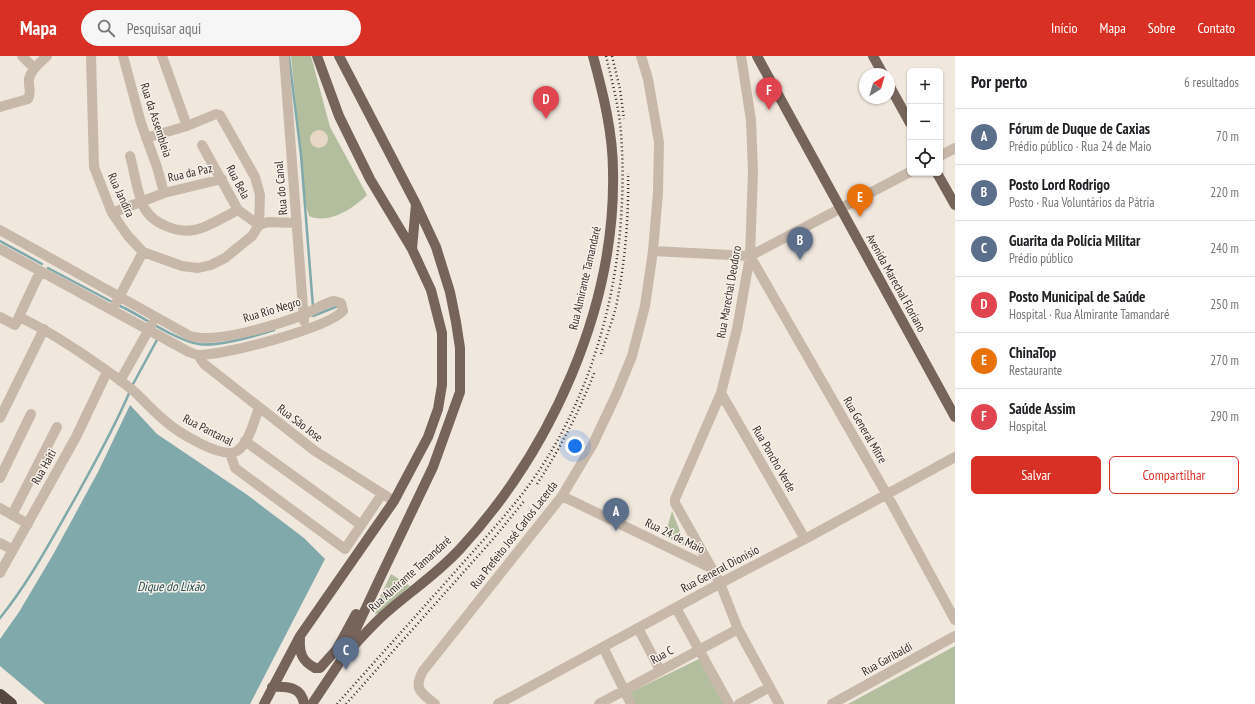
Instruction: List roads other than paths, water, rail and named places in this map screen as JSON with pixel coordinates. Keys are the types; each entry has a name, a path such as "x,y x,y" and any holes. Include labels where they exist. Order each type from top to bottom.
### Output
{"highway":[{"path":"0,695 11,704"}],"main road":[{"path":"264,704 300,636 394,502 428,437 438,409 442,385 442,333 431,290 412,249 370,179 339,116 317,56"},
{"path":"312,704 342,659 433,467 460,392 460,348 450,292 436,247 416,204 339,56"},
{"name":"Rua Almirante Tamandaré","path":"342,659 386,613 426,582 459,550 488,516 527,462 562,396 590,326 610,226 613,169 609,132 594,56"},
{"name":"Avenida Marechal Floriano","path":"757,56 955,417"},
{"path":"873,56 880,68"},
{"path":"895,96 907,118"},
{"path":"939,176 955,205"},
{"path":"412,249 416,204"},
{"path":"300,636 299,647 302,658 315,668 324,666 337,649 359,608 380,578"},
{"path":"272,687 293,688 303,696 304,704"}],"street":[{"path":"22,56 34,68"},
{"path":"0,107 28,98 30,94 29,80 34,68 47,56"},
{"name":"Rua Jandira","path":"91,56 94,167 112,213 128,236 143,252 182,266 198,268 211,265 225,258 252,236 259,225"},
{"name":"Rua da Assembleia","path":"123,56 146,138 164,193"},
{"path":"162,56 187,126"},
{"name":"Rua do Canal","path":"284,56 297,223 308,318"},
{"name":"Rua Prefeito José Carlos Lacerda","path":"435,704 420,692 418,684 423,671 562,496 593,444 632,356 645,306 653,251 658,192 659,142 648,79 641,56"},
{"name":"Rua Marechal Deodoro","path":"711,568 676,506 674,499 721,393 737,329 750,256 753,172 751,120 741,56"},
{"path":"146,138 187,126 216,114 220,115 255,177 260,195 259,225 268,222 297,223"},
{"name":"Rua Bela","path":"202,145 238,210 259,225"},
{"path":"943,154 955,148"},
{"path":"130,156 141,201 151,217 165,226 184,230 201,228 238,210"},
{"path":"653,251 750,256 907,174"},
{"name":"Rua da Paz","path":"112,213 164,193 222,180"},
{"name":"Rua Sāo Jose","path":"0,230 118,298 153,325 172,335 199,339"},
{"name":"Rua Sāo Jose","path":"0,249 40,272 113,310 153,325 172,335 188,352 198,355 204,364 315,451 394,502"},
{"path":"113,310 143,252"},
{"name":"Rua General Mitre","path":"750,256 886,493 955,620"},
{"path":"17,321 40,272"},
{"name":"Rua Rio Negro","path":"199,339 227,337 308,318 330,320 343,311 343,307 338,301 330,302 308,318"},
{"name":"Rua Pantanal","path":"0,317 44,329 136,393 165,421 208,447 220,452 230,453 235,468 345,549 382,494"},
{"path":"198,355 249,346 308,318"},
{"path":"121,382 153,325"},
{"path":"0,418 44,329"},
{"name":"Rua Haiti","path":"0,573 76,437 107,372"},
{"name":"Rua Poncho Verde","path":"721,393 805,539"},
{"path":"230,453 237,451 245,441 259,408"},
{"path":"0,478 32,414"},
{"path":"12,515 57,427"},
{"path":"245,441 361,525"},
{"name":"Rua General Dionísio","path":"498,704 720,583 805,539 955,456"},
{"name":"Rua 24 de Maio","path":"562,496 711,568"},
{"path":"0,508 28,524"},
{"path":"0,543 13,550"},
{"path":"711,568 720,583 738,629 779,704"},
{"path":"676,608 729,704"},
{"path":"638,628 660,670"},
{"name":"Rua C","path":"599,704 738,629"},
{"name":"Rua Garibaldi","path":"832,704 955,636"},
{"path":"603,647 631,704"},
{"path":"739,704 770,687"}],"water":[{"name":"Dique do Lixão","path":"130,405 157,434 246,494 304,538 325,559 250,704 45,704 0,666 0,639 19,612 54,553 98,472"}],"waterway":[{"path":"289,57 301,155 313,307"},
{"path":"0,241 42,264"},
{"path":"48,268 114,303"},
{"path":"118,305 180,338 199,344 216,344 247,338 274,330"},
{"path":"313,316 338,306"},
{"path":"132,386 158,338"},
{"path":"0,618 30,576 56,532 103,447 130,391"}],"railway":[{"path":"337,704 518,500 552,450 574,408 591,365 605,319 615,273 620,226 623,179 621,133 617,104 606,56"},
{"path":"612,56 620,89 624,119"},
{"path":"601,354 616,307 622,274 627,223 628,173"},
{"path":"537,484 569,429 583,401 595,371"},
{"path":"346,704 494,538 525,500"}],"place":[{"name":"Saúde Assim","path":"769,110"},
{"name":"Posto Municipal de Saúde","path":"546,119"},
{"name":"ChinaTop","path":"860,217"},
{"name":"Posto Lord Rodrigo","path":"800,260"},
{"name":"Fórum de Duque de Caxias","path":"616,531"},
{"name":"Guarita da Polícia Militar","path":"346,670"}]}
